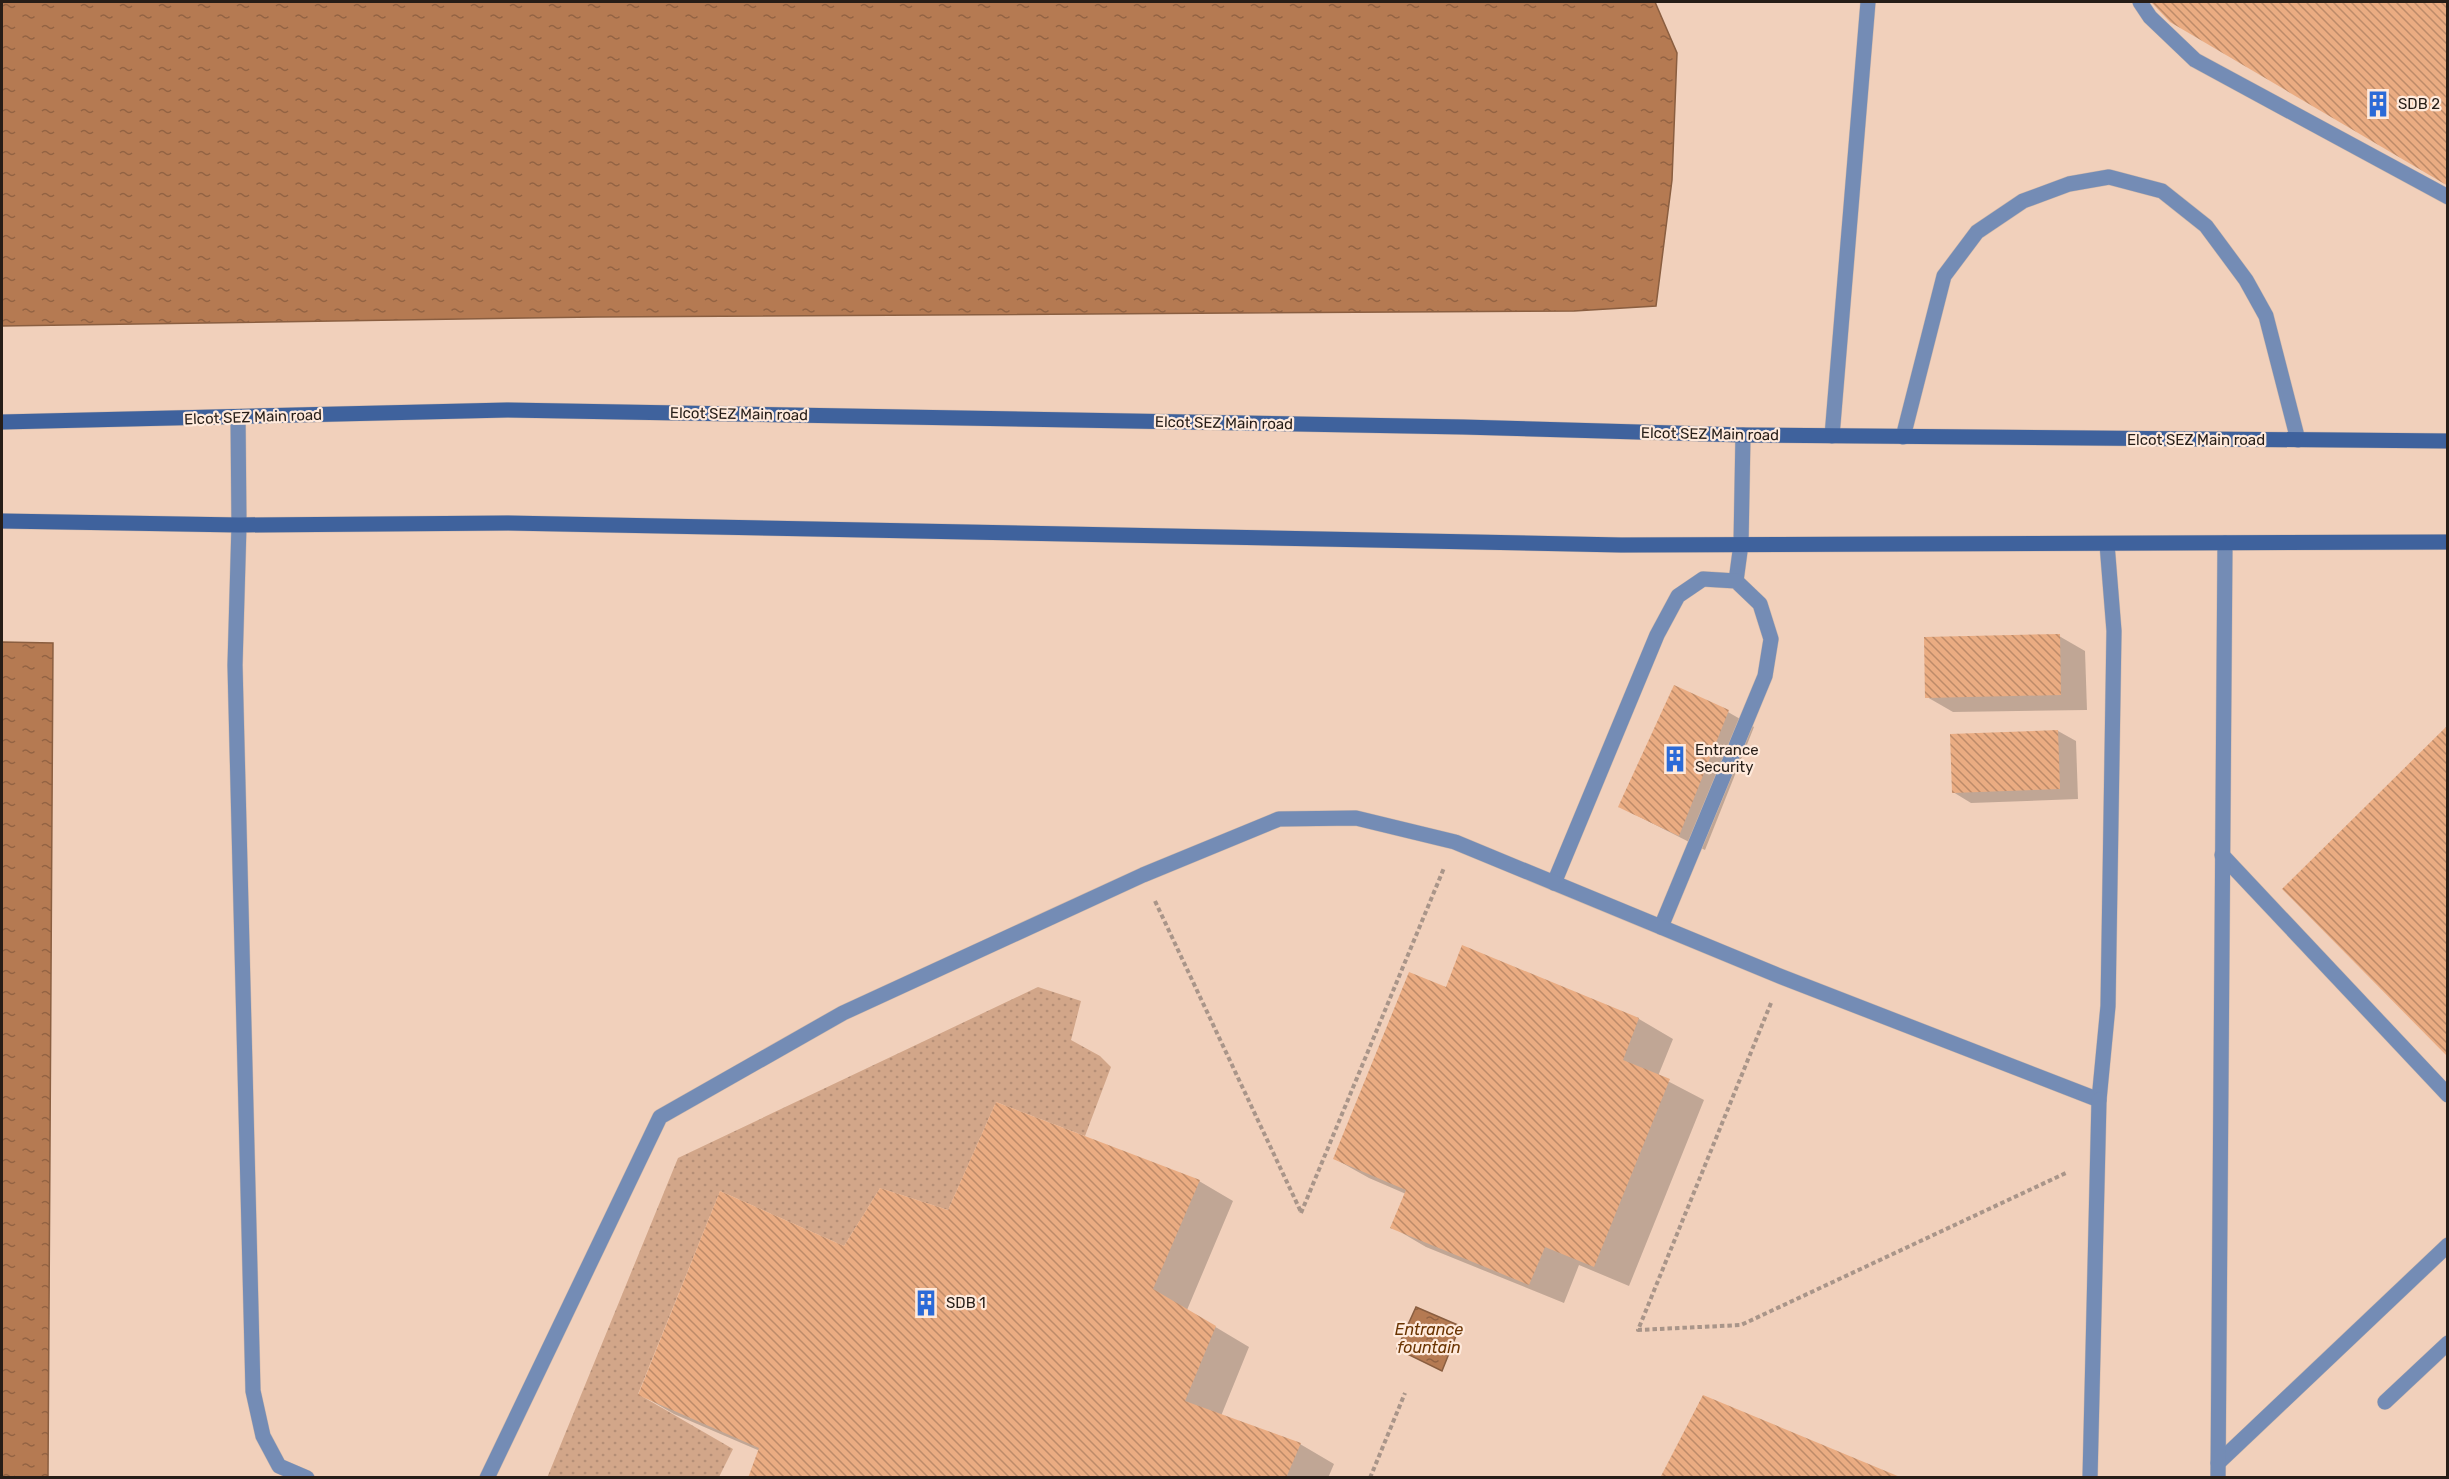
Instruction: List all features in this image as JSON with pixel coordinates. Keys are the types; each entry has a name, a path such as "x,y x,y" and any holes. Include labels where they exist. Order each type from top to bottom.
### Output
{"street":[{"name":"Elcot SEZ Main road","path":"2,422 507,410 1463,427 1743,435 2448,441"},
{"path":"2,521 239,525 508,523 1609,545 2448,542"}],"lane":[{"path":"1832,436 1868,2"},
{"path":"2140,2 2150,17 2195,60 2448,197"},
{"path":"1904,437 1944,276 1977,232 2023,201 2069,184 2109,177 2162,191 2206,226 2246,280 2266,316 2298,440"},
{"path":"238,417 239,525 235,677 253,1390 263,1436 279,1466 307,1478"},
{"path":"1736,581 1741,544 1743,435"},
{"path":"2218,1470 2225,543"},
{"path":"2090,1478 2099,1100 2108,971 2114,631 2107,544"},
{"path":"1554,883 1657,635 1678,596 1703,579 1736,581 1760,603 1771,639 1765,676 1661,927"},
{"path":"487,1478 660,1117 843,1013 1143,875 1279,819 1356,818 1455,842 1782,978 2099,1100"},
{"path":"2222,855 2448,1095"},
{"path":"2218,1470 2448,1245"},
{"path":"2385,1402 2448,1343"}],"path":[{"path":"1143,875 1301,1213 1455,842"},
{"path":"1782,978 1638,1330 1741,1324 2099,1157"},
{"path":"1370,1478 1405,1393"}],"shaded area":[{"path":"2,2 2447,2 2447,1477 2,1478"},
{"path":"1038,987 1081,1001 1071,1040 1100,1056 1111,1067 1085,1136 996,1102 948,1210 880,1188 844,1246 720,1191 638,1394 733,1449 719,1477 547,1478 678,1158"}],"water":[{"path":"2,2 1655,2 1677,53 1672,180 1656,306 1574,311 596,317 2,326"},
{"path":"2,642 53,643 48,1477 2,1477"},
{"name":"Entrance fountain","path":"1416,1307 1460,1326 1442,1371 1397,1349"}],"building":[{"name":"SDB 2","path":"2151,2 2448,2 2448,186 2170,22"},
{"path":"2060,634 2061,695 1925,698 1924,637"},
{"name":"Entrance Security","path":"1674,685 1729,710 1679,836 1618,807"},
{"path":"2448,725 2448,1057 2282,889"},
{"path":"2058,730 2060,789 1952,793 1950,734"},
{"path":"1462,945 1639,1018 1623,1060 1670,1079 1594,1267 1545,1247 1529,1285 1390,1228 1406,1190 1333,1159 1409,972 1446,987"},
{"name":"SDB 1","path":"996,1102 1200,1180 1153,1289 1216,1326 1185,1401 1301,1443 1286,1478 748,1478 759,1448 638,1395 720,1191 844,1246 880,1188 948,1210"},
{"path":"1703,1395 1900,1477 1900,1478 1660,1478"}],"place":[{"name":"SDB 2","path":"2378,104"},
{"name":"Entrance Security","path":"1675,759"},
{"name":"SDB 1","path":"926,1303"}]}
